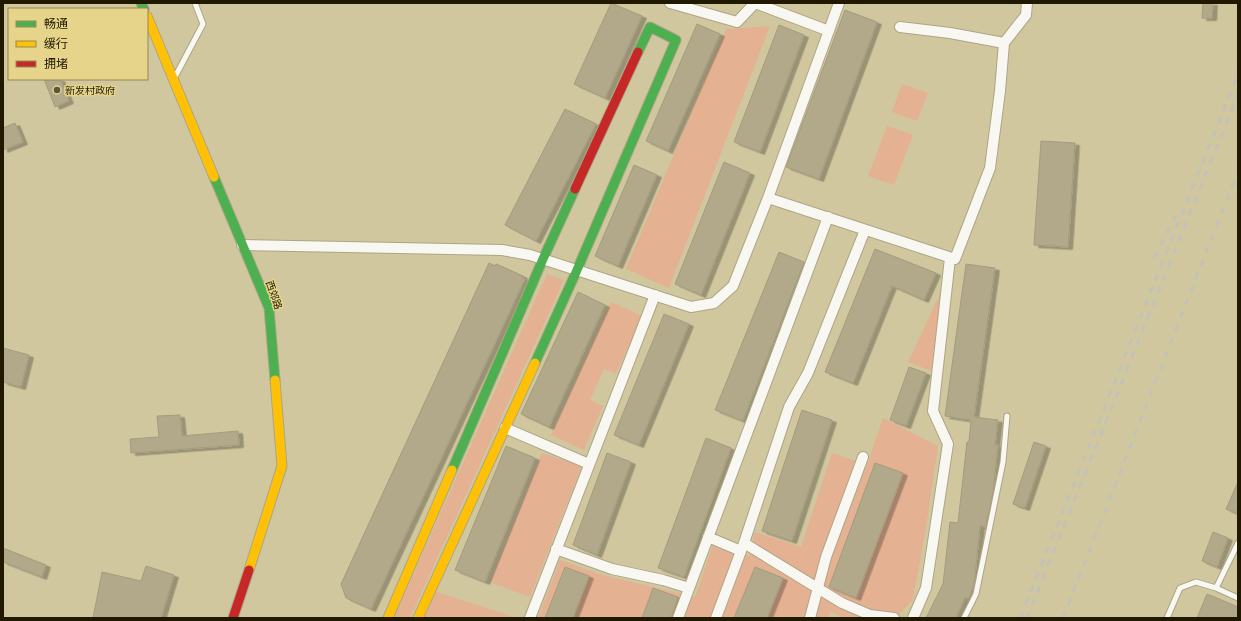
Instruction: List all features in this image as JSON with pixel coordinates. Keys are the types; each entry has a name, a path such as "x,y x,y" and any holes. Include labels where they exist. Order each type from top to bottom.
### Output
{"street":[{"path":"670,3 737,22 755,3 829,31"},
{"path":"242,245 502,250 530,255 691,307 714,303 733,286 768,198 839,3"},
{"path":"768,198 955,259 990,168 1000,91 1004,43 1026,15 1028,3"},
{"name":"西郊路","path":"148,18 269,308 282,466 233,618"},
{"path":"388,618 543,259 650,27 676,40 577,270 418,618"},
{"path":"900,27 950,33 1004,43"},
{"path":"678,618 828,217"},
{"path":"716,618 743,547 789,407 808,373 865,230"},
{"path":"913,618 926,588 948,444 933,411 950,258"},
{"path":"530,618 655,295"},
{"path":"505,428 590,464"},
{"path":"810,618 826,557 863,457"},
{"path":"708,538 743,547 842,603 870,615 894,618"},
{"path":"556,549 612,569 663,580 689,588"}],"lane":[{"path":"173,79 203,24 195,3"},
{"path":"964,618 976,594 1003,462 1008,416"},
{"path":"1216,588 1238,544"},
{"path":"1167,618 1180,588 1196,582 1216,588 1238,598"}],"shaded area":[{"path":"770,26 669,288 626,269 726,29"},
{"path":"902,84 928,93 917,121 892,112"},
{"path":"887,126 913,135 894,185 868,176"},
{"path":"547,274 564,280 410,618 394,618"},
{"path":"941,292 931,371 908,362"},
{"path":"611,302 642,316 616,374 604,369 590,400 603,406 584,450 551,435"},
{"path":"883,418 938,446 926,528 913,599 896,618 845,618 831,612 828,618 767,618 782,578 755,567 734,618 671,618 678,597 653,588 642,618 573,618 588,576 565,567 545,618 538,618 560,560 603,575 695,597 713,545 749,556 755,532 801,547 832,453 867,465","holes":["875,463 903,473 856,598 829,587"]},
{"path":"542,453 582,466 530,597 490,582"},
{"path":"434,591 515,617 422,618"}],"building":[{"path":"611,3 642,16 605,98 574,84"},
{"path":"1203,3 1213,3 1212,18 1202,18"},
{"path":"845,10 877,22 819,179 786,167"},
{"path":"697,24 720,34 668,151 646,141"},
{"path":"779,25 804,35 760,152 734,142"},
{"name":"新发村政府","path":"44,80 60,80 69,101 55,107"},
{"path":"565,109 596,124 536,241 505,225"},
{"path":"15,123 23,142 3,150 3,128"},
{"path":"1041,141 1075,143 1068,247 1034,245"},
{"path":"724,162 750,173 701,295 675,284"},
{"path":"634,165 657,175 618,266 595,256"},
{"path":"875,249 936,273 924,300 892,286 853,383 825,372"},
{"path":"779,252 804,262 743,421 715,410"},
{"path":"489,263 495,266 496,264 523,276 522,277 525,279 371,609 346,598 341,584"},
{"path":"966,264 995,268 974,417 998,420 995,445 998,445 993,492 986,527 980,526 974,585 969,598 965,598 956,618 926,618 943,584 950,522 958,523 967,442 969,442 971,420 945,416"},
{"path":"578,292 605,305 549,427 521,414"},
{"path":"664,314 689,324 639,445 614,435"},
{"path":"3,348 29,355 21,387 3,382"},
{"path":"909,367 926,373 906,426 890,420"},
{"path":"802,410 832,420 792,541 762,531"},
{"path":"180,415 182,436 238,431 239,445 131,453 130,439 159,437 157,416"},
{"path":"706,438 731,448 684,577 658,568"},
{"path":"1034,442 1046,446 1025,508 1013,504"},
{"path":"506,446 535,458 485,582 455,570"},
{"path":"607,453 631,462 597,555 573,545"},
{"path":"875,463 903,473 856,598 829,587"},
{"path":"1238,482 1238,514 1226,509"},
{"path":"1213,532 1228,538 1217,567 1202,561"},
{"path":"3,548 46,565 42,577 3,562"},
{"path":"146,566 174,575 161,618 93,618 102,572 141,581"},
{"path":"565,567 589,576 573,618 545,618"},
{"path":"755,567 783,578 767,618 734,618"},
{"path":"653,588 678,597 671,618 642,618"},
{"path":"1207,594 1238,607 1238,618 1197,618"}],"railway":[{"path":"1020,618 1238,74"},
{"path":"1027,618 1238,94"},
{"path":"1063,618 1238,171"},
{"path":"1154,258 1176,216"}],"traffic: fast":[{"path":"141,3 144,8"},
{"path":"535,363 577,270 676,40 650,27 638,52"},
{"path":"214,177 269,308 275,380"},
{"path":"452,470 543,259 575,189"}],"traffic: slow":[{"path":"148,18 214,177"},
{"path":"418,618 535,363"},
{"path":"249,570 282,466 275,380"},
{"path":"388,618 452,470"}],"traffic: jam":[{"path":"575,189 638,52"},
{"path":"233,618 249,570"}],"place":[{"name":"新发村政府","path":"57,90"}]}
